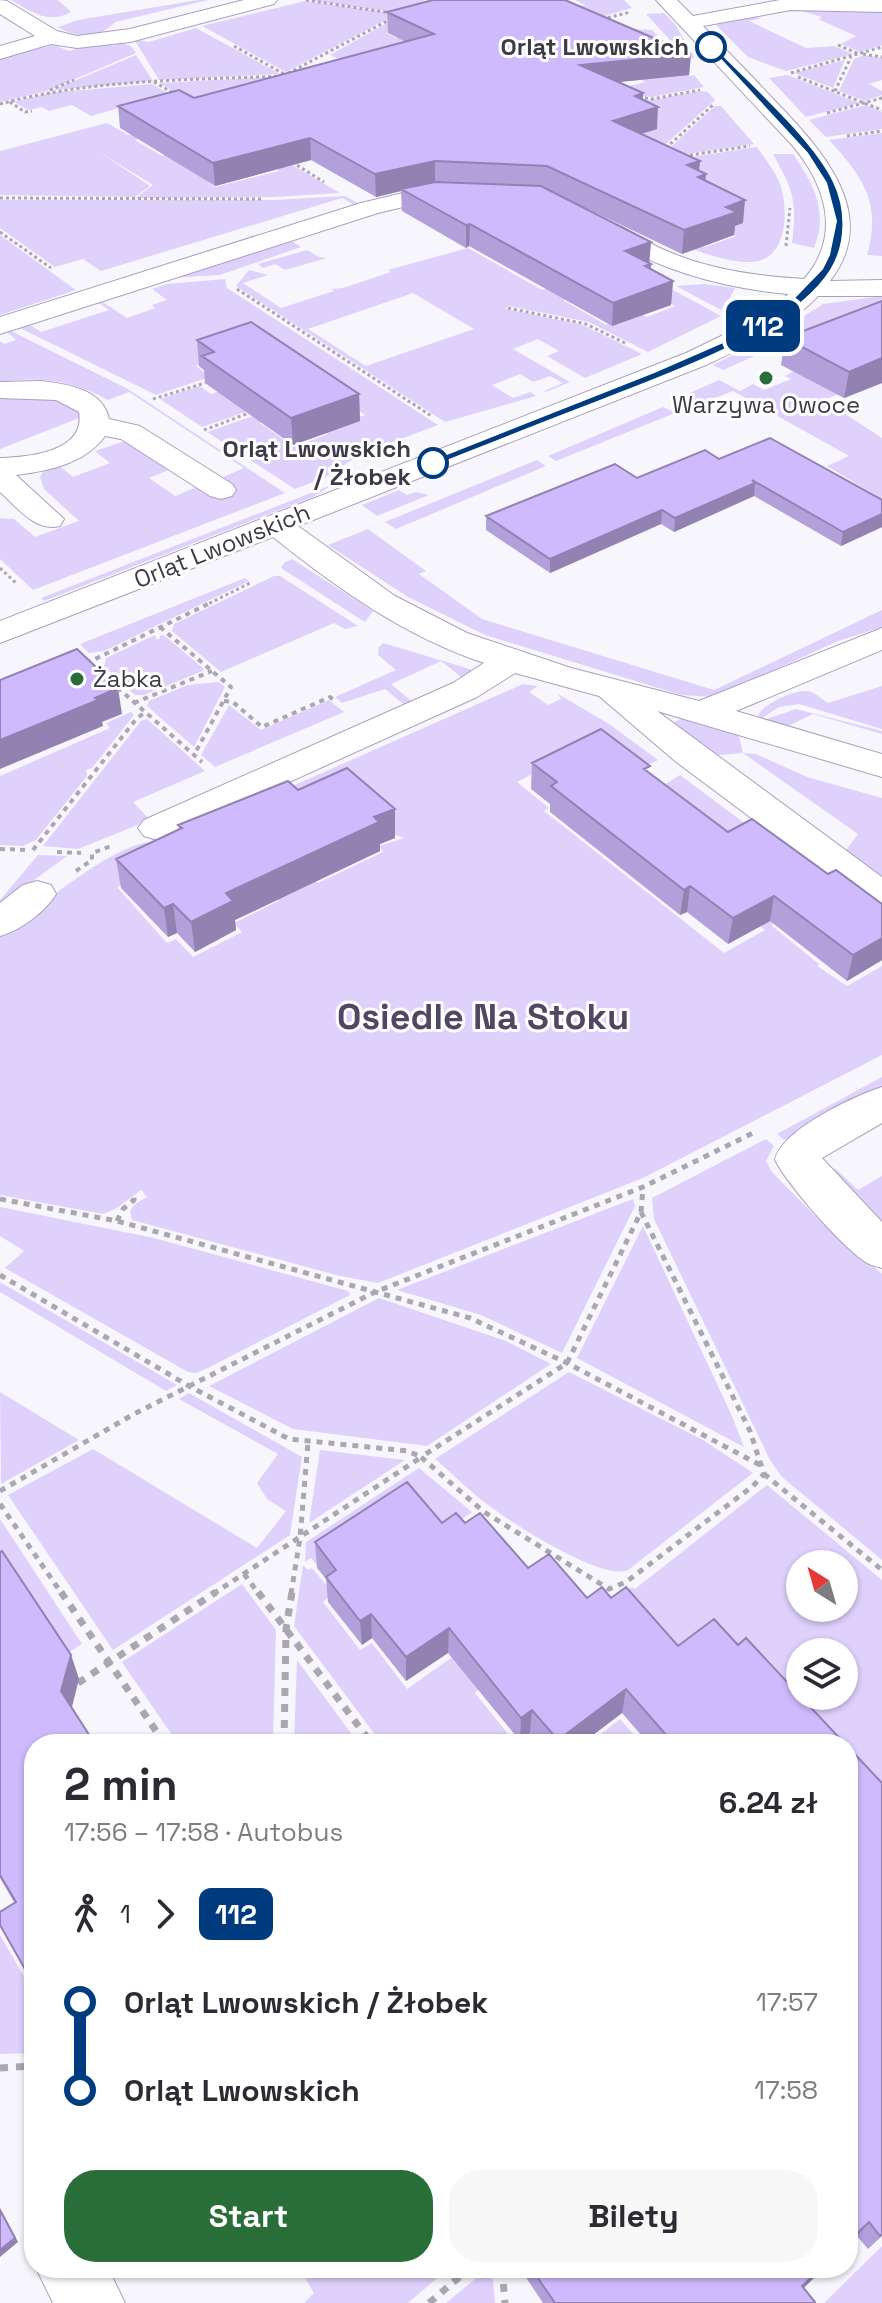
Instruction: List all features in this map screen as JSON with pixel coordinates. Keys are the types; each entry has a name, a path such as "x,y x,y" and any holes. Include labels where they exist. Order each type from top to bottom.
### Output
{"street":[{"path":"0,5 54,37 80,42 111,39 267,0"},
{"name":"Orląt Lwowskich","path":"0,633 696,359 756,330 813,286 831,262 839,232 839,210 831,183 810,151 666,0"},
{"path":"688,23 763,13 806,2 882,6"},
{"path":"0,53 54,37"},
{"path":"0,326 391,202 435,194 486,196"},
{"path":"571,212 658,257 687,267 729,277 813,286 882,288"},
{"path":"0,390 40,388 64,393 82,401 93,412 95,425 90,437 59,457 0,467"},
{"path":"95,425 130,432 221,490"},
{"path":"0,477 49,519"},
{"path":"276,524 411,619 512,660 608,689 703,712 882,766"},
{"path":"703,712 882,638"},
{"path":"157,828 465,690 512,660"},
{"path":"608,689 688,753 882,896"},
{"path":"0,923 31,877"},
{"path":"882,1103 809,1144 798,1154 797,1160 882,1250"},
{"path":"76,2278 91,2303"}],"path":[{"path":"263,85 400,14 306,0"},
{"path":"593,22 639,12"},
{"path":"226,42 290,78"},
{"path":"841,46 861,54 882,57"},
{"path":"813,68 882,47"},
{"path":"324,54 335,60"},
{"path":"835,91 851,57"},
{"path":"0,104 45,92 284,75"},
{"path":"804,79 882,110"},
{"path":"154,82 180,97"},
{"path":"638,97 652,99 704,89"},
{"path":"820,115 882,98"},
{"path":"9,102 25,112 32,111"},
{"path":"663,151 714,104 722,102"},
{"path":"844,136 882,131"},
{"path":"684,156 759,144"},
{"path":"283,157 316,177"},
{"path":"0,198 276,199"},
{"path":"783,252 790,223 789,200"},
{"path":"0,232 35,256"},
{"path":"233,287 432,417"},
{"path":"508,308 586,324 625,343"},
{"path":"158,397 205,383"},
{"path":"199,432 260,410"},
{"path":"0,568 5,573"},
{"path":"76,667 251,582"},
{"path":"160,627 231,687 194,755"},
{"path":"83,657 210,769"},
{"path":"134,703 212,671"},
{"path":"224,701 234,702 262,727 330,697 373,732"},
{"path":"31,877 137,718 146,712"},
{"path":"31,877 92,860 92,853 117,844"},
{"path":"0,1491 189,1386 375,1292 643,1187 755,1132"},
{"path":"78,1683 567,1363 641,1212 643,1187"},
{"path":"117,1221 123,1209 134,1200 134,1194"},
{"path":"0,1199 117,1221 470,1318 567,1363 762,1470 882,1570"},
{"path":"609,1589 626,1582 753,1486 762,1470 750,1431 641,1212"},
{"path":"0,1275 189,1386 289,1439 408,1451 421,1457 484,1512 609,1589"},
{"path":"284,1734 286,1629 300,1538 308,1442"},
{"path":"0,1504 158,1734"},
{"path":"476,1518 484,1512"},
{"path":"244,1574 365,1734"},
{"path":"608,1600 609,1589"},
{"path":"0,2068 24,2067"},
{"path":"429,2303 458,2278"},
{"path":"503,2278 505,2303"}],"shaded area":[{"path":"11,0 58,0 71,12 47,17"},
{"path":"208,0 115,22 95,34 74,34 58,27 78,20"},
{"path":"309,0 425,0 398,13"},
{"path":"575,0 624,0 632,8 451,60 349,64 330,55 403,14 406,27 386,33 396,38 585,5"},
{"path":"305,1 397,14 286,72 202,26"},
{"path":"798,10 882,11 882,45 860,52 841,44 856,36 818,19 822,17"},
{"path":"664,13 675,24 695,59 683,54 646,14"},
{"path":"745,17 762,18 749,21 806,48 834,46 853,54 786,71 748,57 716,25"},
{"path":"577,27 652,30 686,66 683,67 690,76 694,75 704,87 652,97 603,93 645,82"},
{"path":"196,28 280,74 159,80 134,39 149,42"},
{"path":"106,42 112,46 122,43 131,46 136,53 47,91 0,102 0,58 54,45 69,51"},
{"path":"136,55 153,81 53,90"},
{"path":"864,55 882,58 882,80 869,84 882,91 882,95 865,101 839,91 854,59"},
{"path":"845,60 833,88 794,73"},
{"path":"787,75 859,103 806,117 769,78"},
{"path":"275,77 206,110 159,83"},
{"path":"152,84 200,112 154,98 91,116 72,105 49,111 42,107 28,110 14,102 49,93"},
{"path":"708,92 715,100 649,159 629,138 658,128 585,94 652,100"},
{"path":"866,105 882,112 882,129 826,137 809,120"},
{"path":"715,106 721,106 754,144 659,158"},
{"path":"107,123 128,135 134,134 139,138 135,140 162,156 168,154 215,187 279,171 254,156 260,146 340,193 275,197 136,198 153,185 99,152 150,186 135,197 0,195 0,151"},
{"path":"882,133 882,256 867,255 871,237 871,206 860,179 829,140"},
{"path":"757,147 775,174 783,195 783,232 773,253 752,262 731,260 697,251 667,238 680,234 705,247 736,236 726,230 744,223 715,208 651,163"},
{"path":"773,154 793,154 817,198 820,222 814,248 792,243 792,197"},
{"path":"345,196 360,204 356,206 342,198 101,271 83,259 55,267 0,228 0,200 274,200"},
{"path":"0,235 76,290 0,315"},
{"path":"290,240 301,247 220,275 170,278"},
{"path":"468,248 542,290 549,287 568,298 563,300 606,325 640,313 647,317 675,306 646,290 660,283 721,316 648,352 589,322 509,306 505,309 583,325 642,354 585,378 547,356 559,351 538,339 513,349 570,382 546,392 563,383 550,376 533,382 520,374 492,385 513,398 530,392 536,396 445,422 236,286 249,270 268,275 243,283 281,308 334,291 331,289 391,272 388,270","holes":["413,293 474,329 366,366 308,329"]},
{"path":"307,250 327,258 285,270 275,264 263,268 258,264"},
{"path":"225,279 227,288 438,425 361,454 324,478 295,489 207,432 262,413 271,419 260,423 294,447 328,434 323,430 365,415 332,392 241,351 196,366 210,377 156,395 18,327 32,326 41,332 109,310 99,303 101,301 127,318 167,300 152,289 167,284"},
{"path":"704,284 735,288 723,311 676,286"},
{"path":"882,296 882,303 810,330 790,325 823,304"},
{"path":"11,331 128,389 285,493 33,590 0,559 0,518 14,519 35,537 79,521 44,489 40,477 44,470 57,464 73,477 110,463 95,451 125,441 171,469 149,478 175,496 197,487 212,496 235,487 223,477 244,468 129,392 108,400 56,381 29,379 0,382 0,341 4,344 16,340 7,332"},
{"path":"779,332 788,338 787,342 723,370 713,365"},
{"path":"799,368 859,386 824,400 882,438 882,499 827,466 849,456 733,391 696,405 683,396 719,380 740,391 753,384 764,390 791,379 785,376"},
{"path":"200,386 211,394 226,389 254,409 202,427 160,399"},
{"path":"53,395 78,408 82,417 0,449 0,396"},
{"path":"663,407 675,413 556,461 548,456"},
{"path":"537,460 546,466 396,529 385,522"},
{"path":"334,484 313,497 44,601 41,598"},
{"path":"399,490 407,495 416,492 429,495 377,516 362,505"},
{"path":"368,529 426,571 419,574 482,619 714,690 882,610 882,627 838,641 715,697 681,695 485,635 408,597 328,545"},
{"path":"292,559 373,611 365,622 281,568"},
{"path":"274,576 280,576 358,626 345,629 334,623 221,672 172,631 174,624"},
{"path":"245,578 249,581 104,651 89,653 80,644"},
{"path":"155,635 156,639 160,639 160,635 165,636 205,670 144,695 135,695 104,666 106,658"},
{"path":"383,643 473,670 461,677 441,661 391,684 415,704 407,707 385,689 342,703 335,697 396,670 378,655"},
{"path":"219,682 225,687 194,747 147,706 149,701 188,685"},
{"path":"523,684 538,686 529,692 548,705 561,699 558,694 609,724 658,760 644,767 552,764 517,782 549,808 544,811 724,953 765,930 754,921 803,907 771,925 819,964 817,966 847,986 882,966 882,1055 643,1178 378,1283 340,1276 132,1220 130,1211 147,1197 141,1190 117,1208 103,1214 0,1195 0,936 98,864 139,844 155,842 182,857 117,887 167,943 176,939 193,957 242,932 234,923 278,901 276,896 312,878 318,883 383,852 379,846 404,838 396,835 349,794 254,803"},
{"path":"882,686 882,729 799,704 779,707 761,719 758,715 774,702 798,692 811,692 828,703"},
{"path":"329,700 344,712 215,767 201,755 229,705 261,730"},
{"path":"796,709 882,731 882,734 813,714 786,727 763,720"},
{"path":"131,712 134,715 92,768 86,770 87,776 36,840 23,846 0,845 0,776 110,728 106,723"},
{"path":"685,717 738,732 743,753 708,756 670,724"},
{"path":"147,719 205,771 133,802 150,820 78,849 43,846 141,721"},
{"path":"743,753 756,754 807,777 882,798 882,883 843,854 858,834"},
{"path":"680,775 763,837 727,855 648,795"},
{"path":"38,855 67,856 0,905 0,900"},
{"path":"882,1077 882,1087 784,1140 777,1134"},
{"path":"766,1139 774,1146 766,1161 772,1172 824,1225 827,1224 882,1274 882,1560 782,1477 770,1460 654,1219 652,1198"},
{"path":"831,1168 858,1190 882,1176 882,1227"},
{"path":"633,1199 635,1206 562,1353 481,1315 397,1290"},
{"path":"0,1207 154,1238 348,1291 350,1295 208,1368 196,1373 188,1372 5,1268 24,1251 0,1236"},
{"path":"643,1226 732,1416 744,1447 577,1358"},
{"path":"0,1282 177,1385 166,1391 0,1292"},
{"path":"379,1298 506,1341 551,1364 427,1446 293,1429 209,1386"},
{"path":"569,1372 703,1440 753,1473 628,1570 600,1568 559,1549 491,1507 435,1459"},
{"path":"0,1392 79,1440 1,1484"},
{"path":"189,1393 302,1457 290,1535 113,1650 8,1495 93,1449 257,1548 286,1511 267,1499 257,1483 278,1454 179,1399"},
{"path":"320,1450 405,1460 309,1523"},
{"path":"419,1468 472,1512 448,1529 409,1503 316,1564 311,1558 305,1562 306,1542"},
{"path":"767,1485 846,1550 786,1550 786,1622 858,1622 858,1560 882,1580 882,1807 858,1796 858,1734 792,1734 646,1686 620,1595 632,1587 635,1589"},
{"path":"0,1519 82,1644 68,1653 0,1578"},
{"path":"303,1565 308,1570 312,1568 333,1593 323,1602 360,1650 372,1643 407,1689 458,1653 483,1685 475,1693 508,1734 375,1734 294,1626"},
{"path":"242,1584 276,1630 273,1734 171,1734 122,1662"},
{"path":"297,1660 352,1734 294,1734"},
{"path":"620,1719 633,1734 601,1734"},
{"path":"0,1935 24,1977 24,2053 0,2054"},
{"path":"882,2246 882,2303 824,2303 849,2278 858,2278 858,2270"},
{"path":"305,2278 437,2278 408,2303 304,2303 314,2293"},
{"path":"476,2278 493,2279 495,2303 446,2303"}],"building":[{"path":"433,0 565,0 691,54 580,65 643,93 635,96 658,107 613,121 700,161 687,165 706,174 698,177 745,200 726,207 737,212 684,230 547,166 435,161 375,174 310,138 213,163 118,106 179,90 194,98 434,34 387,12"},
{"path":"435,182 541,186 651,242 625,251 651,264 645,266 673,281 613,303 401,189"},
{"path":"882,301 882,358 849,372 785,338"},
{"path":"251,322 359,394 291,418 202,356 214,352 197,340"},
{"path":"770,438 882,500 882,514 843,532 752,480 755,483 675,518 662,510 550,559 486,516 615,464 637,478 705,450 719,459"},
{"path":"77,649 118,688 95,698 98,700 0,740 0,680"},
{"path":"601,729 650,766 644,769 728,832 752,819 828,874 836,870 882,904 882,938 853,955 774,896 733,918 690,886 684,890 551,786 557,782 532,763"},
{"path":"347,768 395,809 374,817 379,822 226,893 233,901 191,922 173,904 164,908 116,859 182,828 178,825 288,781 298,790"},
{"path":"407,1482 442,1523 456,1513 465,1523 480,1513 528,1568 549,1554 587,1598 602,1587 611,1598 626,1587 678,1646 714,1619 738,1645 746,1638 786,1681 786,1710 813,1710 836,1734 665,1734 626,1689 566,1734 553,1734 532,1710 521,1718 449,1628 406,1657 371,1614 360,1621 326,1577 336,1570 315,1542"},
{"path":"0,1552 71,1655 61,1691 89,1734 24,1734 24,1967 0,1925 0,1912 16,1902 0,1875"},
{"path":"858,1758 882,1783 880,2236 869,2222 858,2232"},
{"path":"0,2210 15,2238 0,2250"},
{"path":"538,2278 810,2278 802,2286 815,2302 814,2303 555,2303"}],"bus line":[{"name":"112","path":"433,463 696,359 736,340 790,307 826,270 834,255 840,221 838,202 831,183 810,151 711,47"}],"place":[{"name":"Orląt Lwowskich","path":"711,47"},
{"name":"Warzywa Owoce","path":"766,378"},
{"name":"Orląt Lwowskich / Żłobek","path":"433,463"},
{"name":"Żabka","path":"77,679"}],"district":[{"name":"Osiedle Na Stoku","path":"483,1016"}]}
